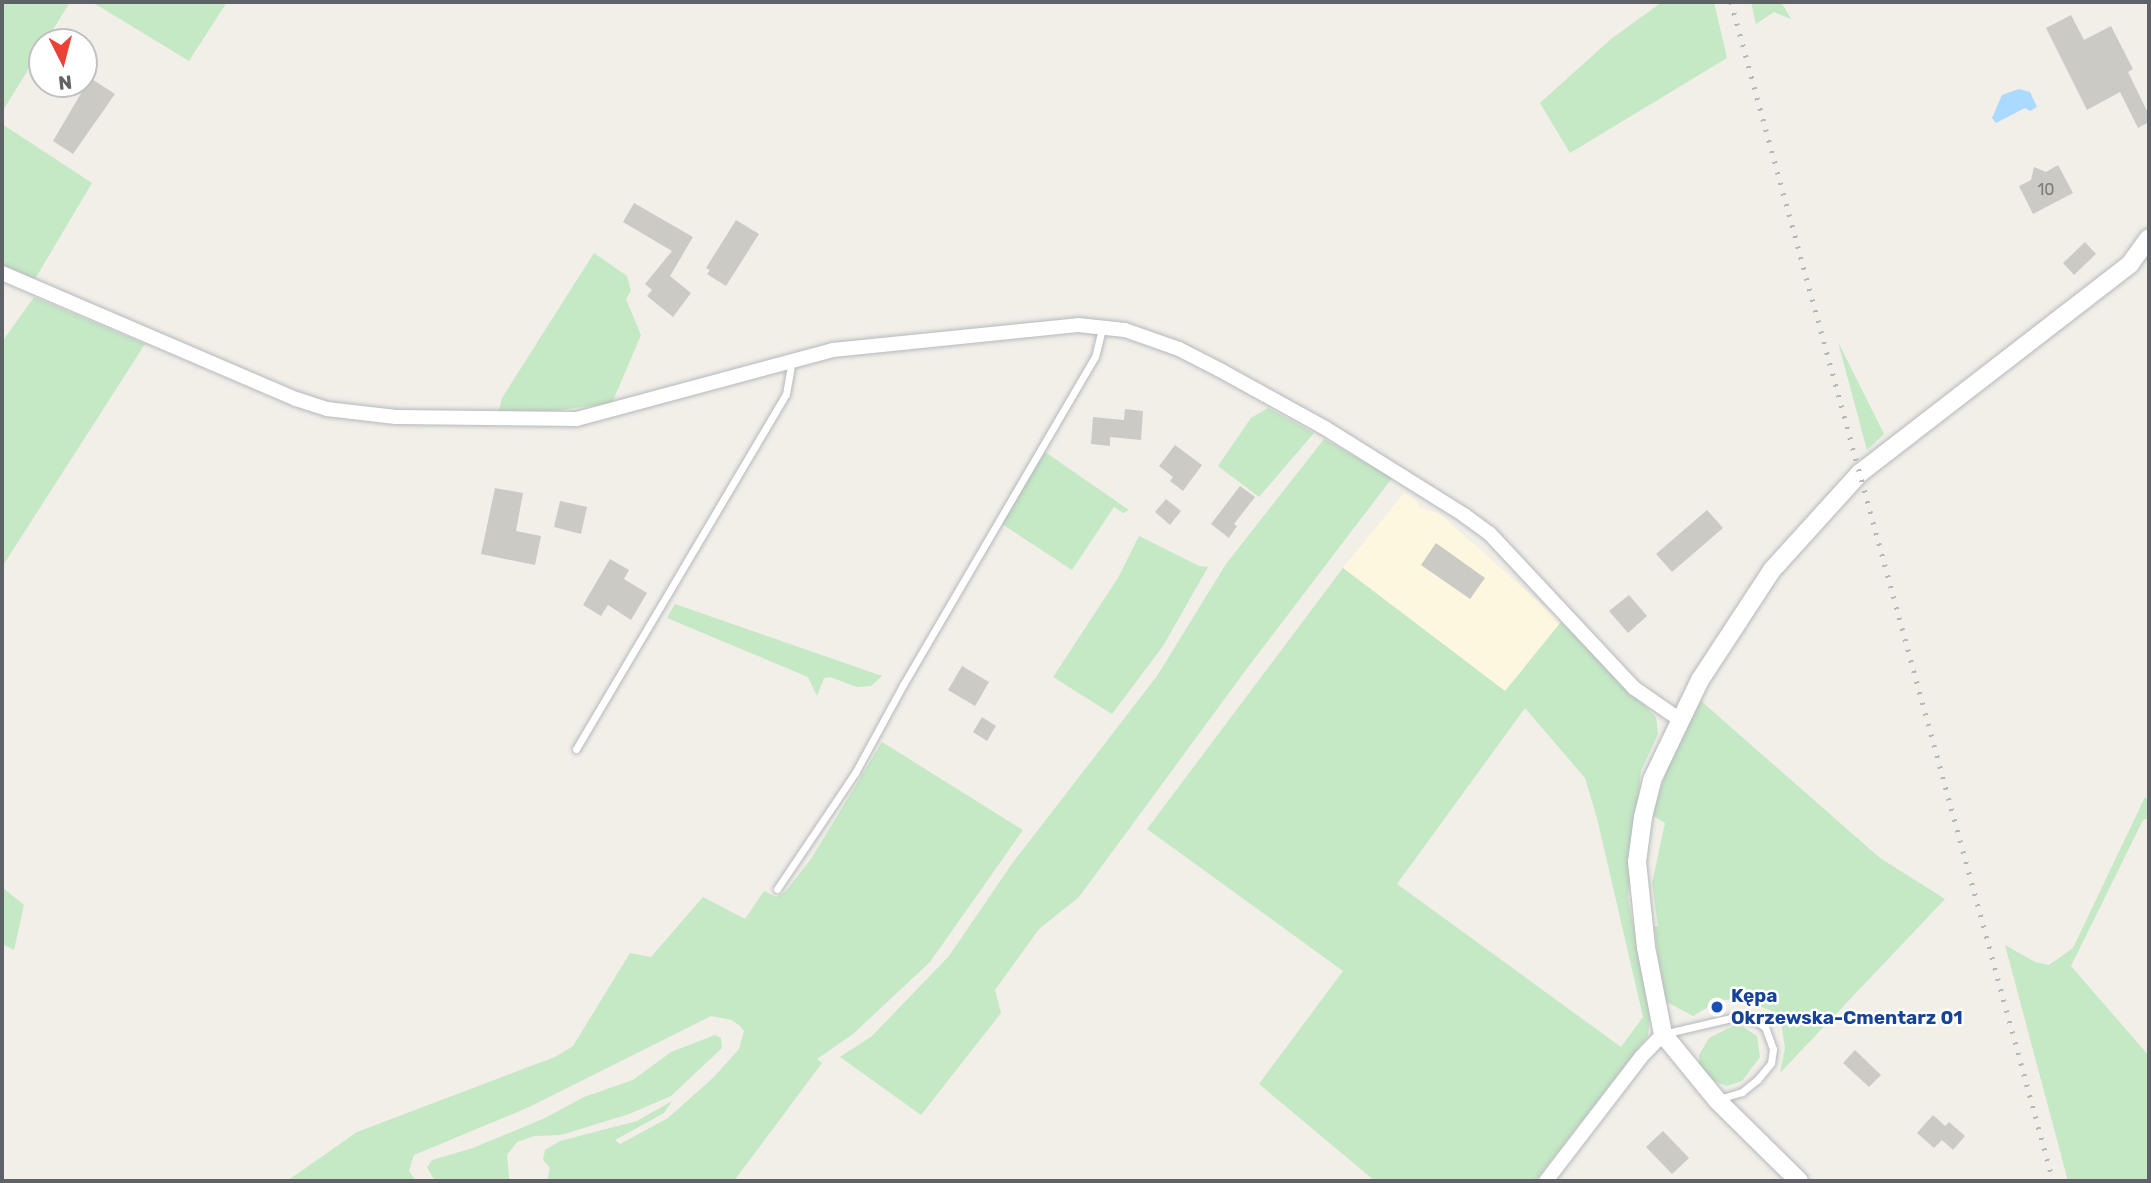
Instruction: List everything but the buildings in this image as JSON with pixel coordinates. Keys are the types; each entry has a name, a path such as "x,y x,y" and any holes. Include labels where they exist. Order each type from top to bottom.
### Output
{"street":[{"path":"1799,1181 1717,1100 1663,1034 1646,947 1637,862 1651,780 1700,680 1772,570 1860,473 2130,264 2149,238"},
{"path":"2,273 296,399 327,409 396,417 578,419 833,350 1079,325 1103,326 1143,335 1220,370 1325,428 1464,515 1490,534 1634,688 1679,719"},
{"path":"1546,1181 1641,1057 1663,1034"}],"lane":[{"path":"777,889 855,774 903,685 1095,357 1103,326"},
{"path":"576,749 786,394 792,359"},
{"path":"1663,1034 1731,1018 1756,1021 1765,1027 1773,1049 1770,1063 1759,1079 1742,1091 1717,1100"}],"shaded area":[{"path":"1404,493 1417,501 1419,507 1440,514 1561,622 1505,691 1343,568"}],"green space":[{"path":"2,2 70,2 54,28 28,28 28,70 2,112"},
{"path":"92,2 227,2 189,61"},
{"path":"1662,2 1714,2 1727,58 1570,153 1540,103 1611,39"},
{"path":"1751,2 1781,2 1791,19 1774,12 1756,24"},
{"path":"2,124 92,183 35,279 2,265"},
{"path":"594,253 627,276 631,291 626,299 641,335 612,403 554,411 499,411 502,398"},
{"path":"34,297 145,344 2,567 2,342"},
{"path":"1838,342 1884,434 1867,450"},
{"path":"1268,408 1314,433 1259,497 1218,466 1251,418"},
{"path":"1324,439 1392,478 1248,667 1079,897 1039,929 995,990 1001,1013 921,1115 840,1057 872,1036 949,956 1011,865 1157,676 1226,564"},
{"path":"1045,452 1129,510 1123,513 1114,507 1072,570 1002,524"},
{"path":"1139,536 1199,566 1208,567 1163,646 1112,714 1053,677 1118,578"},
{"path":"1343,568 1505,691 1561,622 1656,717 1658,734 1641,771 1628,897 1650,1017 1648,1036 1535,1181 1375,1181 1259,1084 1343,971 1147,829","holes":["1525,708 1585,778 1597,818 1643,1017 1621,1047 1397,884"]},
{"path":"675,604 882,676 871,686 857,687 830,677 824,678 817,696 808,677 667,618"},
{"path":"1701,701 1880,858 1945,899 1780,1073 1785,1048 1781,1022 1770,1010 1737,999 1718,1001 1693,1016 1665,1001 1654,927 1658,926 1652,883 1665,823 1652,815 1674,748"},
{"path":"882,742 1023,830 930,962 853,1034 817,1059 822,1063 734,1181 547,1181 550,1168 543,1160 545,1150 560,1141 637,1121 672,1101 664,1113 615,1140 620,1144 668,1118 714,1077 739,1049 744,1031 740,1026 732,1020 711,1016 527,1108 414,1155 409,1171 416,1181 287,1181 357,1132 555,1057 573,1046 630,953 651,957 703,897 745,919 764,891 776,897 785,892 811,859"},
{"path":"2145,797 2149,802 2149,818 2143,820 2071,966 2149,1056 2149,1181 2068,1181 2005,945 2035,962 2049,965 2073,948"},
{"path":"2,887 24,905 14,950 2,944"},
{"path":"1733,1026 1743,1027 1757,1036 1760,1057 1742,1081 1727,1086 1714,1081 1705,1073 1699,1065 1699,1055 1709,1038"},
{"path":"715,1035 721,1038 722,1048 671,1096 629,1114 561,1135 534,1136 517,1142 507,1155 509,1178 512,1181 439,1181 433,1178 427,1167 432,1160 473,1148 545,1118 584,1097 633,1080 671,1052"}],"water":[{"path":"2019,89 2030,92 2037,107 2030,111 2025,108 1996,123 1992,118 2002,95"}],"railway":[{"path":"1731,2 2053,1181"}],"place":[{"name":"Kępa Okrzewska-Cmentarz 01","path":"1717,1007"}]}
